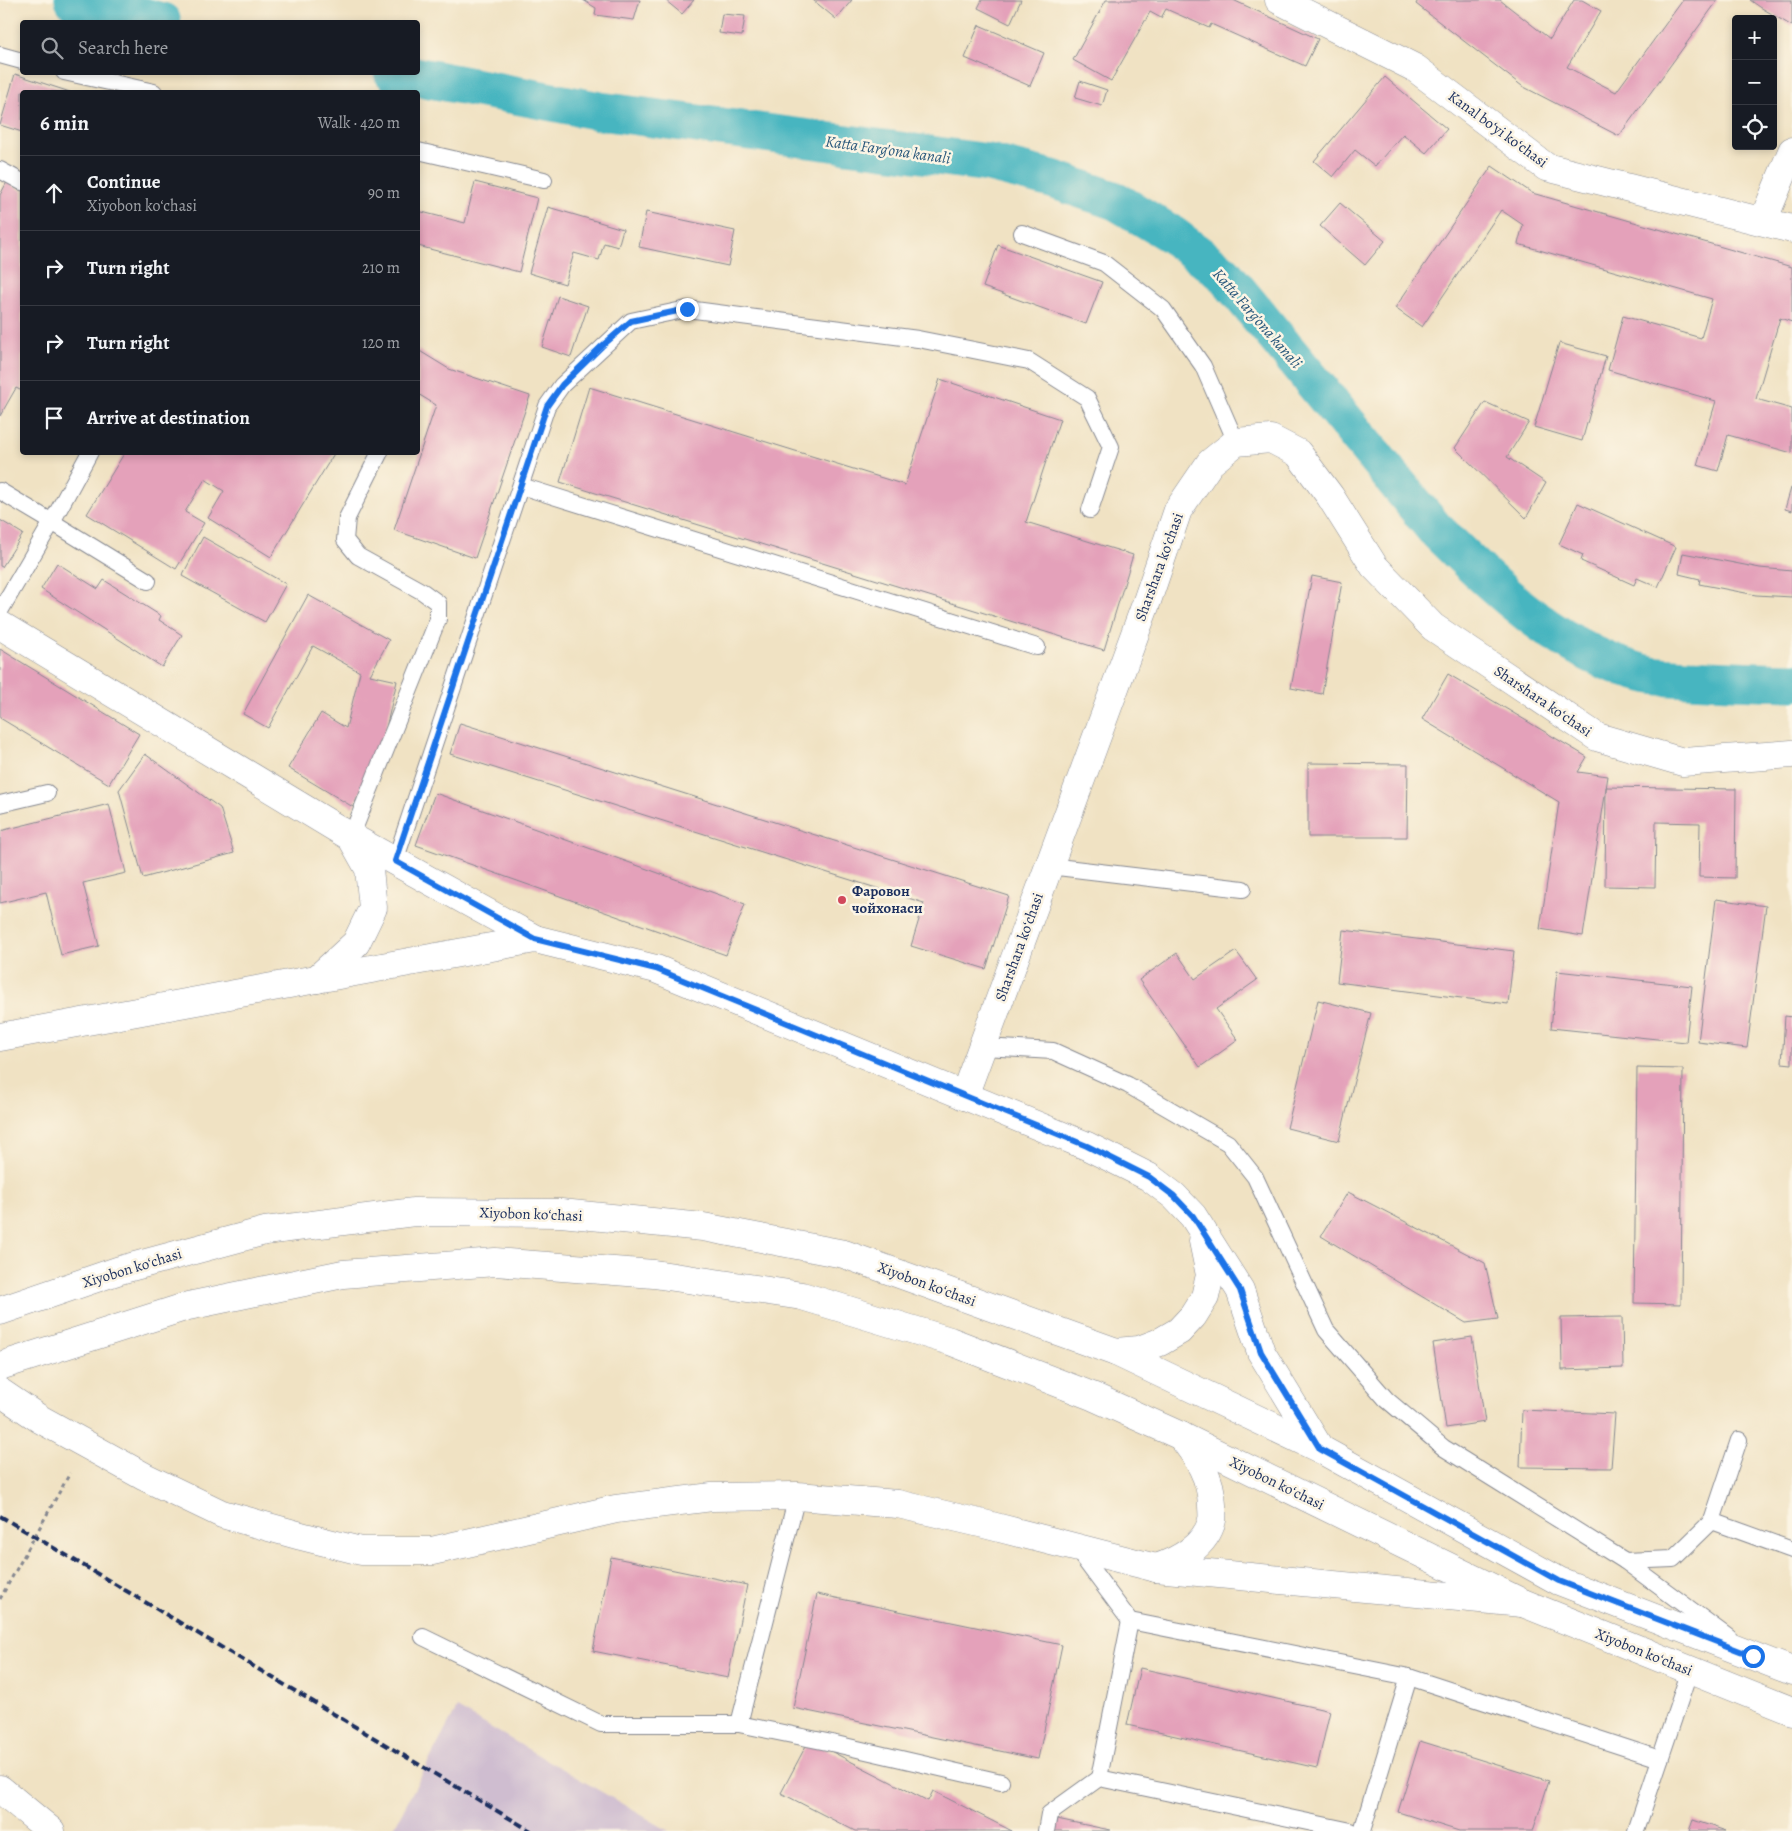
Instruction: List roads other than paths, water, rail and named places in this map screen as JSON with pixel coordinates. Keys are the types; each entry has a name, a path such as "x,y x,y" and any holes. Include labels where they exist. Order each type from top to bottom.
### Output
{"main road":[{"name":"Kanal boʻyi koʻchasi","path":"1279,0 1415,68 1546,167 1792,229"},
{"path":"1763,221 1792,151"},
{"name":"Sharshara koʻchasi","path":"964,1096 1178,510 1210,463 1236,442 1271,439 1298,453 1330,496 1374,566 1433,627 1597,737 1683,762 1792,754"},
{"path":"0,625 352,837 535,939 656,969 1087,1146 1149,1177 1174,1196 1193,1216 1240,1290 1261,1352 1320,1449"},
{"path":"317,979 356,943 374,908 369,869 352,837"},
{"path":"0,1037 535,939"},
{"name":"Xiyobon koʻchasi","path":"0,1311 120,1270 265,1231 414,1212 561,1213 703,1227 844,1254 1116,1352 1320,1449 1559,1581 1792,1671"},
{"path":"1116,1352 1138,1350 1160,1342 1179,1332 1194,1316 1205,1297 1210,1275 1205,1246 1193,1216"},
{"name":"Xiyobon koʻchasi","path":"7,1363 198,1304 343,1274 495,1262 654,1274 802,1296 950,1341 1092,1396 1181,1436 1523,1603 1792,1711"},
{"path":"0,1392 40,1419 144,1477 222,1514 361,1551 432,1551 616,1509 703,1498 797,1496 898,1504 1156,1568 1523,1603"},
{"path":"1156,1568 1174,1562 1192,1550 1204,1537 1212,1520 1212,1497 1207,1476 1196,1454 1181,1436"},
{"path":"0,1789 51,1831"}],"lane":[{"path":"0,55 20,60"},
{"path":"78,75 145,90"},
{"path":"420,151 544,180"},
{"path":"0,170 20,181"},
{"path":"1022,233 1104,263 1163,309 1203,366 1236,442"},
{"path":"395,861 547,406 562,385 631,321 687,309 918,339 1029,362 1087,398 1111,447 1090,510"},
{"path":"0,611 88,455"},
{"path":"352,837 438,620 438,603 423,592 358,556 345,540 347,518 378,455"},
{"path":"521,486 1037,647"},
{"path":"0,490 148,581"},
{"path":"0,804 47,792"},
{"path":"1049,866 1243,889"},
{"path":"983,1047 1052,1051 1128,1085 1228,1143 1255,1177 1326,1330 1386,1399 1444,1448 1625,1562 1753,1656"},
{"path":"1625,1562 1673,1559 1712,1520 1739,1440"},
{"path":"739,1724 797,1496"},
{"path":"1712,1520 1792,1550"},
{"path":"1074,1547 1130,1621 1409,1677 1660,1759"},
{"path":"1046,1831 1049,1814 1099,1778 1130,1621"},
{"path":"423,1637 601,1724 739,1724 1001,1782"},
{"path":"1636,1831 1690,1670"},
{"path":"1362,1831 1409,1677"},
{"path":"1099,1778 1351,1831"}],"waterway":[{"name":"Katta Farg'ona kanali","path":"74,0 154,20"},
{"name":"Katta Farg'ona kanali","path":"409,75 600,111 989,163 1052,179 1116,201 1171,234 1223,273 1434,528 1482,574 1533,617 1589,653 1619,666 1651,675 1792,682"}],"railway":[{"path":"0,1516 531,1831"}],"place":[{"name":"Фаровон чойхонаси","path":"842,900"}]}
